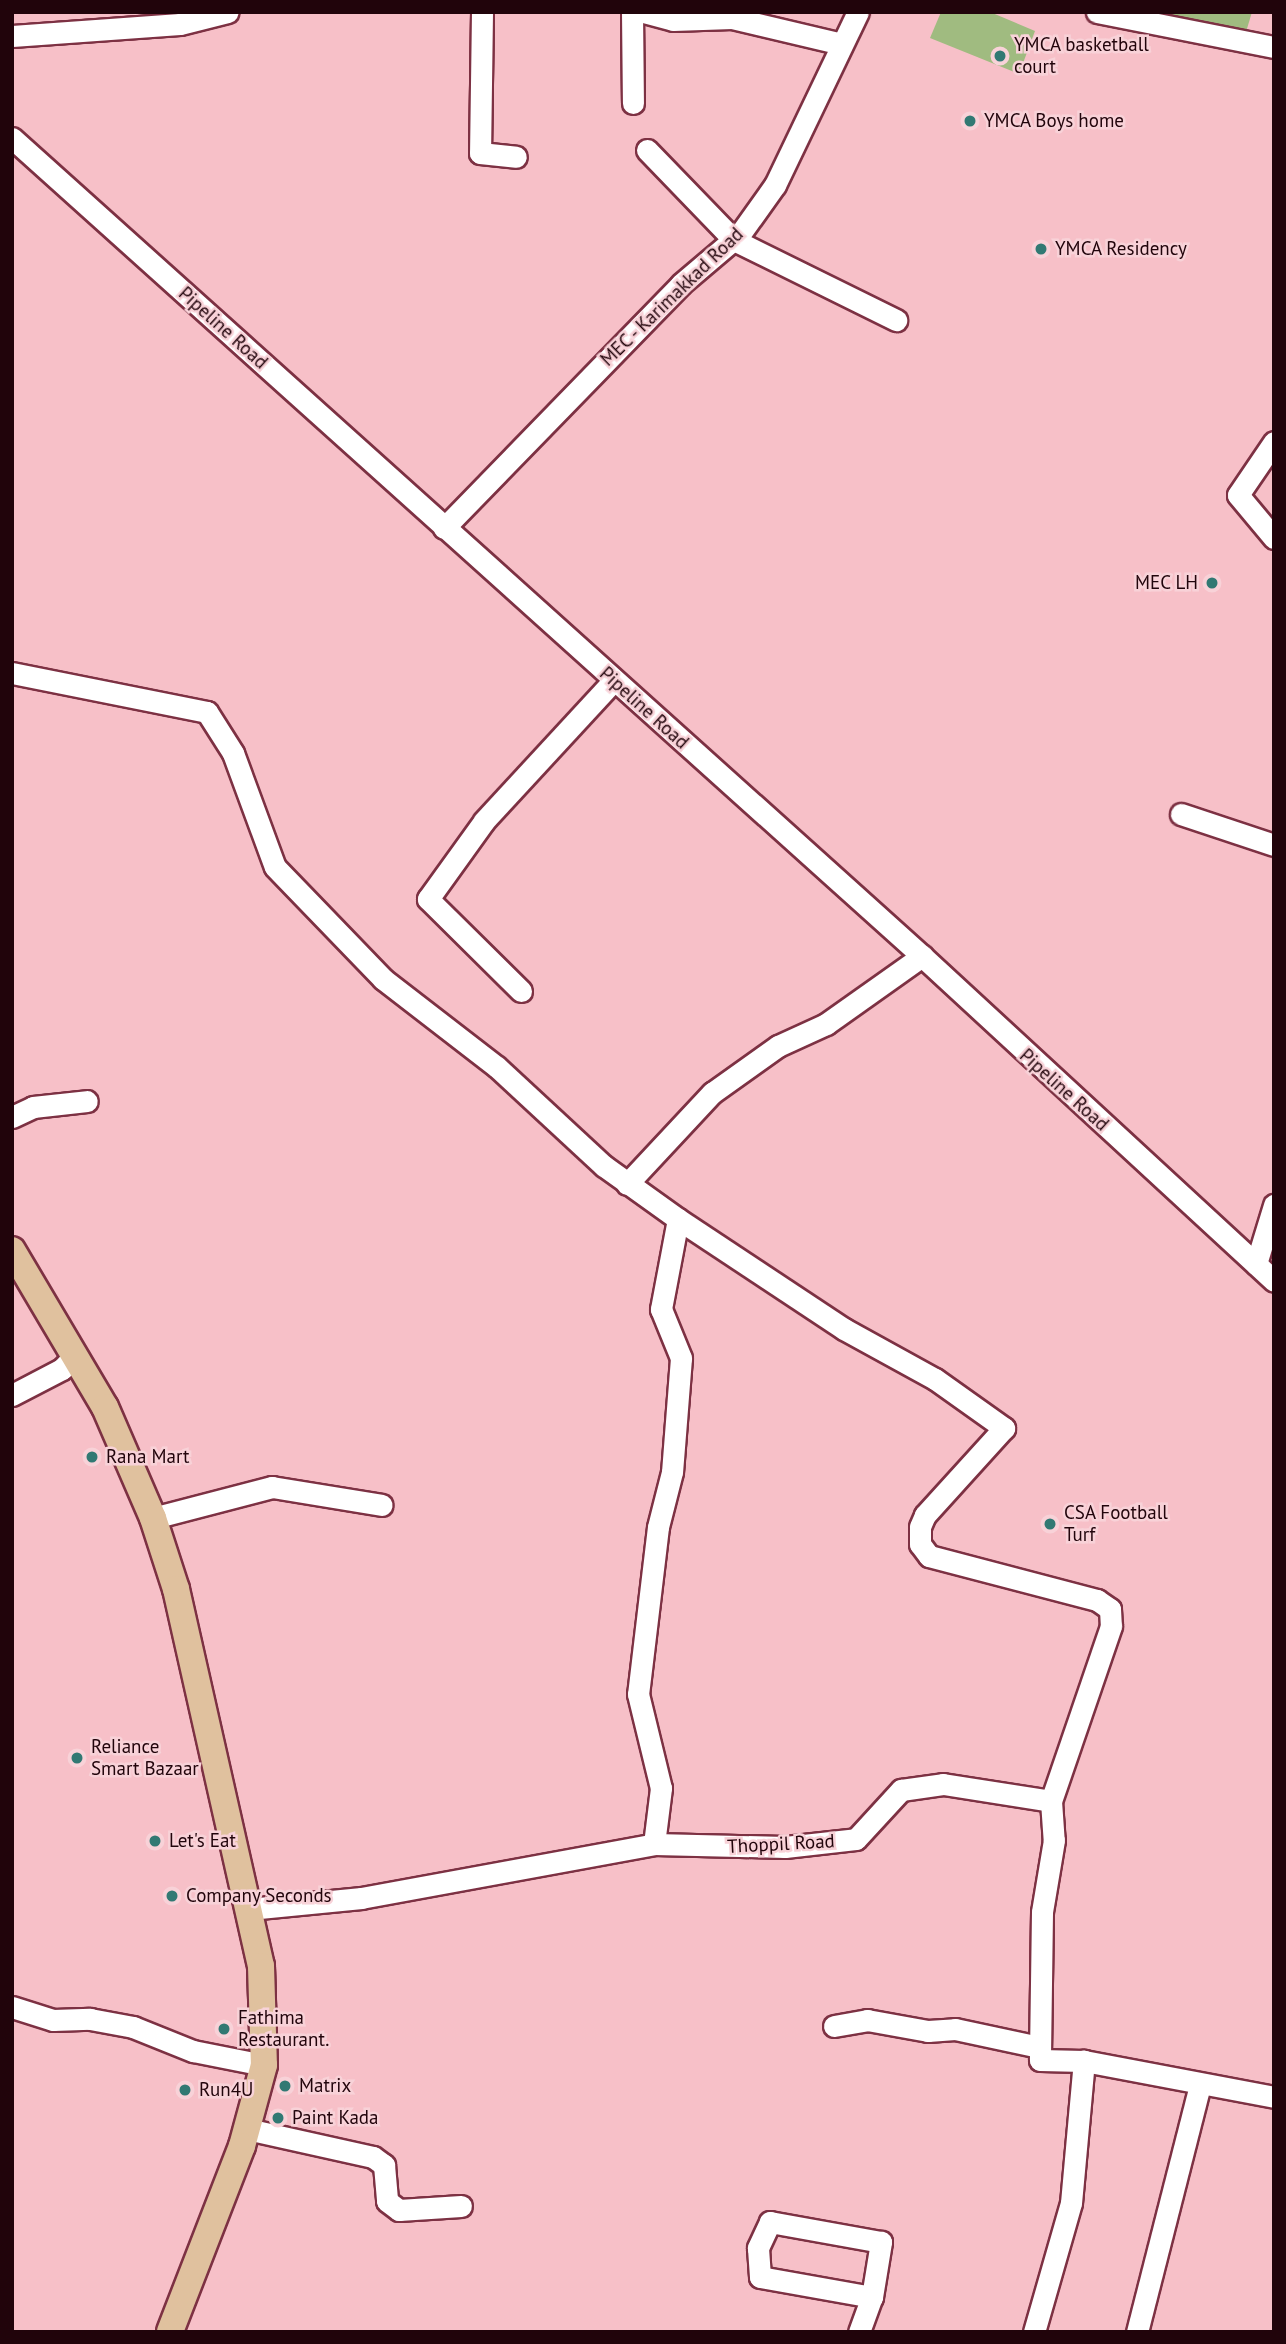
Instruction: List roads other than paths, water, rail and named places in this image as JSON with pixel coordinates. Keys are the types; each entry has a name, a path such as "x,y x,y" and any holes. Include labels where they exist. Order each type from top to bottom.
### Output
{"main road":[{"path":"12,1250 105,1407 153,1518 176,1589 261,1966 264,2065 247,2129 170,2332"}],"street":[{"path":"12,36 180,24 228,12"},
{"path":"482,12 480,153 516,158"},
{"path":"632,12 633,103"},
{"path":"644,12 673,20 732,18 842,44"},
{"name":"MEC - Karimakkad Road","path":"444,528 681,284 734,240 775,185 858,12"},
{"path":"1097,12 1274,47"},
{"name":"Pipeline Road","path":"12,138 922,956 1274,1281"},
{"path":"647,150 734,240 895,320"},
{"path":"1274,442 1238,495 1274,538"},
{"path":"12,673 206,712 233,753 275,867 383,978 497,1067 627,1184 844,1329 936,1378 1004,1428 925,1515 919,1527 920,1544 929,1556 1097,1600 1110,1609 1111,1626 1051,1801 1054,1840 1042,1912 1040,2060 1084,2062 1200,2085 1274,2096"},
{"path":"521,991 428,899 484,821 613,681"},
{"path":"1181,814 1274,845"},
{"path":"627,1184 712,1093 778,1046 826,1024 922,956"},
{"path":"12,1117 33,1107 87,1101"},
{"path":"1256,1264 1274,1205"},
{"path":"654,1844 661,1788 638,1694 656,1538 672,1472 681,1358 661,1309 678,1219"},
{"path":"12,1395 62,1369 75,1355"},
{"path":"153,1518 272,1487 382,1505"},
{"name":"Thoppil Road","path":"249,1909 361,1898 519,1865 588,1858 654,1844 785,1847 856,1839 901,1790 943,1784 1051,1801"},
{"path":"12,2007 53,2020 90,2019 133,2027 193,2051 264,2065"},
{"path":"834,2026 867,2020 928,2031 956,2029 1039,2047"},
{"path":"1034,2332 1071,2203 1084,2062"},
{"path":"1138,2332 1200,2085"},
{"path":"247,2129 373,2157 384,2165 387,2201 399,2210 461,2206"},
{"path":"859,2332 872,2297 881,2242 770,2222 758,2248 760,2277 872,2297"}],"place":[{"name":"YMCA basketball court","path":"1000,56"},
{"name":"YMCA Boys home","path":"970,121"},
{"name":"YMCA Residency","path":"1041,249"},
{"name":"MEC LH","path":"1212,583"},
{"name":"Rana Mart","path":"92,1457"},
{"name":"CSA Football Turf","path":"1050,1524"},
{"name":"Reliance Smart Bazaar","path":"77,1758"},
{"name":"Let's Eat","path":"155,1841"},
{"name":"Company Seconds","path":"172,1896"},
{"name":"Fathima Restaurant.","path":"224,2029"},
{"name":"Matrix","path":"285,2086"},
{"name":"Run4U","path":"185,2090"},
{"name":"Paint Kada","path":"278,2118"}]}
